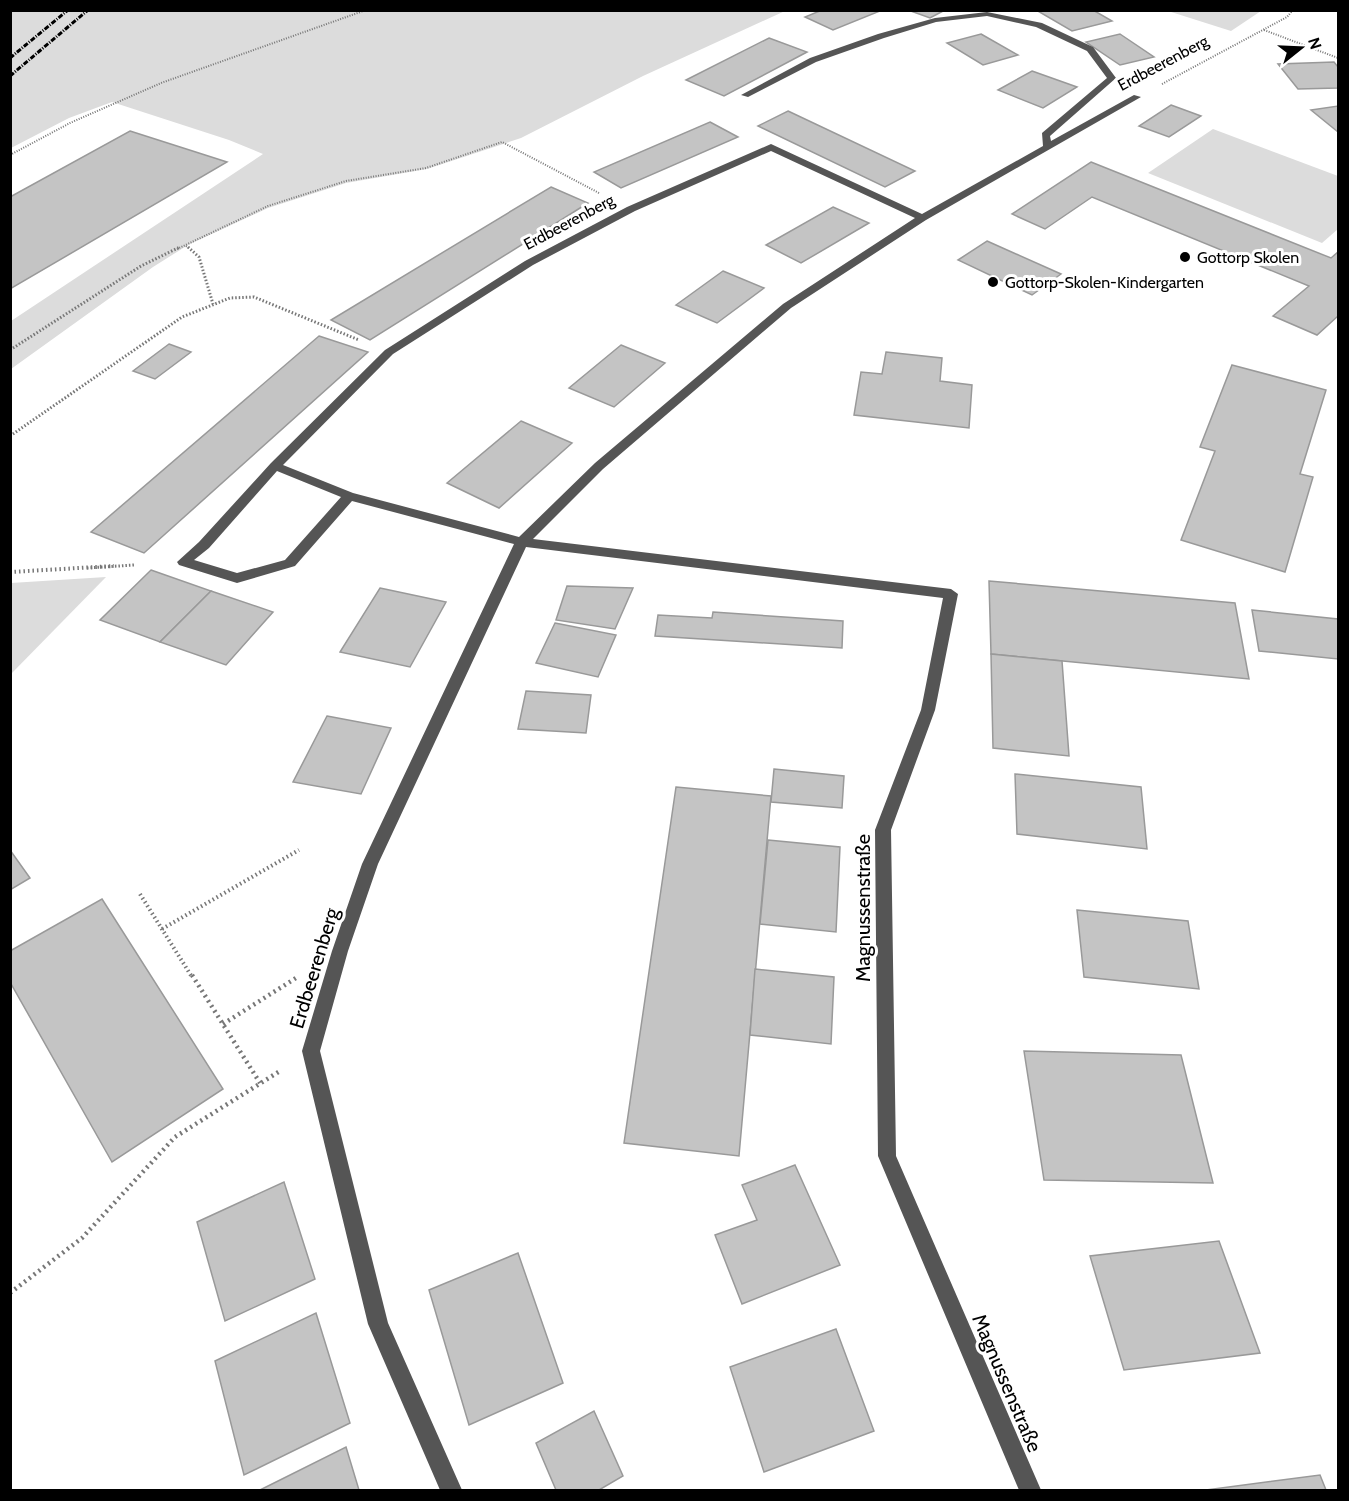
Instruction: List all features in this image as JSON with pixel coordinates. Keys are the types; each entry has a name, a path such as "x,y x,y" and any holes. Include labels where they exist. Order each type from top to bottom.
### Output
{"street":[{"name":"Erdbeerenberg","path":"745,95 813,60 881,36 935,20 987,14 1039,26 1090,49 1112,78 1045,135 1048,147"},
{"name":"Erdbeerenberg","path":"451,1491 378,1324 311,1051 340,951 370,864 522,542 599,466 787,306 922,218 1137,97"},
{"name":"Erdbeerenberg","path":"349,496 290,563 237,578 184,562 204,544 275,466 389,352 529,263 631,209 771,147 922,218"},
{"path":"275,466 349,496 522,542"},
{"name":"Magnussenstraße","path":"522,542 951,594 928,710 883,830 887,1156 1030,1491"}],"path":[{"path":"10,154 70,123 161,83 366,10"},
{"name":"Erdbeerenberg","path":"1137,97 1263,30 1293,10"},
{"path":"1263,30 1338,58"},
{"path":"10,350 141,266 268,206 346,181 426,168 502,142 571,179"},
{"path":"186,246 199,257 213,304"},
{"path":"10,436 182,317 230,298 254,297 389,352"},
{"path":"10,572 134,565"},
{"path":"162,929 299,850"},
{"path":"140,894 260,1083"},
{"path":"223,1024 340,951"},
{"path":"10,1293 82,1238 175,1137 311,1051"}],"shaded area":[{"path":"11,10 785,11 643,76 521,138 427,169 346,183 268,208 188,245 153,267 11,369 11,321 263,154 229,140 112,102 69,118 11,148"},
{"path":"1261,10 1231,31 1168,11"},
{"path":"1213,129 1338,176 1338,229 1322,243 1148,173"},
{"path":"106,577 11,674 11,583"}],"building":[{"path":"822,10 880,11 833,30 805,17"},
{"path":"908,10 945,10 930,18"},
{"path":"1036,10 1093,10 1112,21 1072,31"},
{"path":"981,34 1018,55 983,65 947,43"},
{"path":"1120,34 1154,57 1120,65 1086,42"},
{"path":"769,38 807,52 724,96 686,80"},
{"path":"1334,62 1338,67 1338,88 1298,89 1278,64"},
{"path":"1032,71 1077,87 1043,108 998,90"},
{"path":"1171,105 1201,116 1169,137 1139,126"},
{"path":"1338,106 1338,132 1311,110"},
{"path":"788,111 915,171 885,187 758,126"},
{"path":"710,122 738,137 621,188 594,172"},
{"path":"130,131 227,162 10,289 10,197"},
{"path":"1091,162 1331,258 1338,252 1338,316 1317,335 1273,316 1309,286 1092,197 1045,229 1012,214"},
{"path":"551,187 588,203 370,340 331,320"},
{"path":"833,207 869,223 801,263 766,245"},
{"path":"987,241 1061,274 1032,295 958,260"},
{"path":"723,271 764,288 717,323 676,305"},
{"path":"319,336 368,352 144,553 91,532"},
{"path":"169,344 191,352 155,379 133,371"},
{"path":"621,345 665,363 614,407 569,388"},
{"path":"886,352 942,358 940,381 972,385 969,428 854,415 861,372 882,374"},
{"path":"1232,365 1326,390 1300,474 1313,477 1285,572 1181,540 1215,451 1200,447"},
{"path":"521,421 572,443 499,508 447,483"},
{"path":"151,570 211,591 160,642 100,620"},
{"path":"989,581 1235,603 1249,679 991,654"},
{"path":"567,586 633,588 615,629 556,620"},
{"path":"380,588 446,602 410,667 340,652"},
{"path":"211,591 273,612 226,665 160,642"},
{"path":"1252,610 1338,619 1338,659 1259,651"},
{"path":"713,612 843,621 842,648 655,636 658,615 712,618"},
{"path":"555,623 616,635 598,677 536,663"},
{"path":"991,654 1062,661 1069,756 993,748"},
{"path":"526,691 591,695 586,733 518,729"},
{"path":"327,716 391,728 361,794 293,782"},
{"path":"774,769 844,776 842,808 771,802"},
{"path":"1015,774 1141,787 1147,849 1017,834"},
{"path":"676,787 771,796 739,1156 624,1143"},
{"path":"768,840 840,847 836,932 760,924"},
{"path":"10,850 30,878 10,890"},
{"path":"102,899 223,1089 112,1162 10,982 10,951"},
{"path":"1077,910 1188,921 1199,989 1084,977"},
{"path":"755,969 834,977 831,1044 750,1035"},
{"path":"1024,1051 1181,1055 1213,1183 1044,1180"},
{"path":"795,1165 840,1265 742,1304 715,1235 757,1220 742,1185"},
{"path":"284,1182 315,1279 225,1321 197,1222"},
{"path":"1219,1241 1260,1353 1124,1370 1090,1256"},
{"path":"518,1253 563,1383 469,1425 429,1290"},
{"path":"316,1313 350,1423 244,1475 215,1361"},
{"path":"836,1329 874,1431 764,1472 730,1367"},
{"path":"594,1411 623,1476 599,1490 556,1490 536,1443"},
{"path":"346,1447 359,1490 260,1490"},
{"path":"1320,1475 1326,1490 1206,1490"}],"railway":[{"path":"10,58 68,10"},
{"path":"10,76 88,10"}],"place":[{"name":"Gottorp Skolen","path":"1185,257"},
{"name":"Gottorp-Skolen-Kindergarten","path":"993,282"}]}
